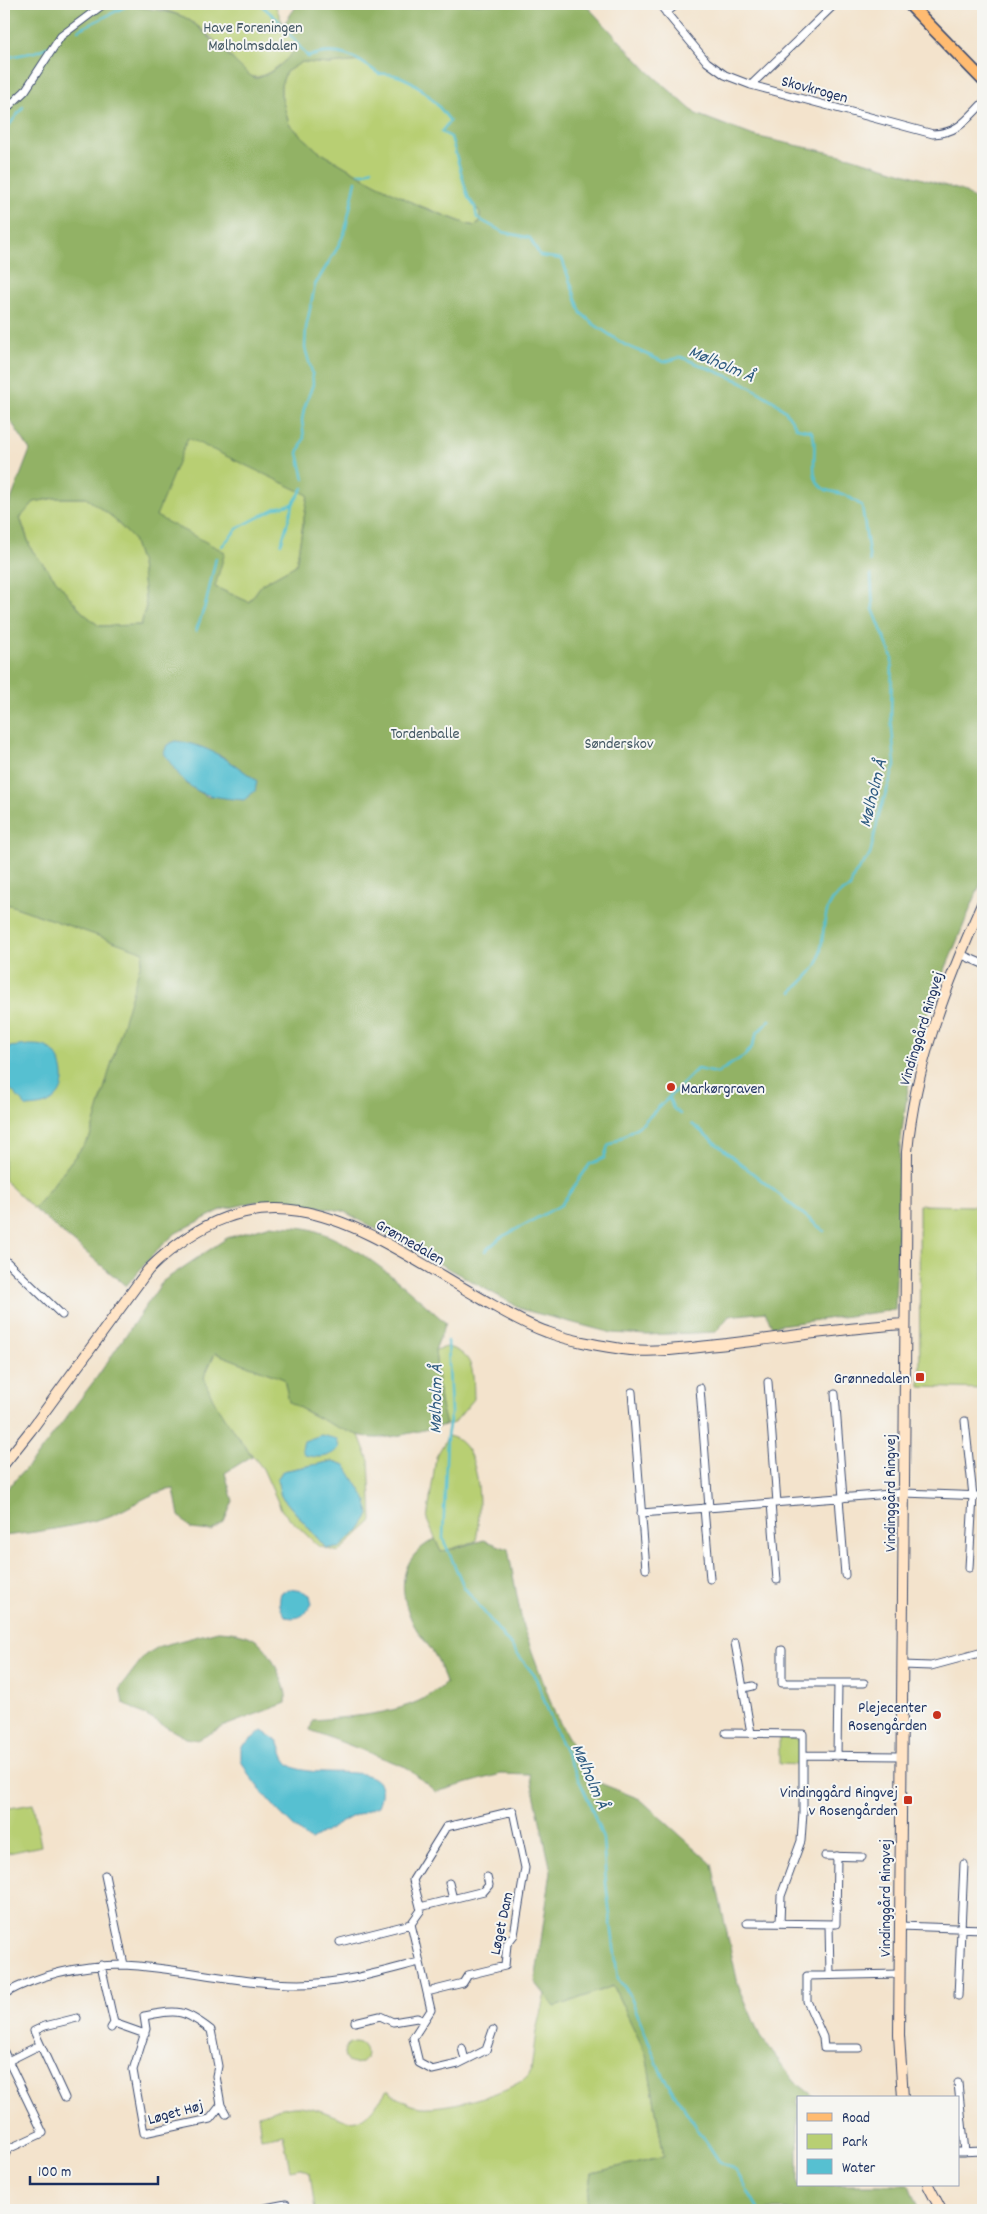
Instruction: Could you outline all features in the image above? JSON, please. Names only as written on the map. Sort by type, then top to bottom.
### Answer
[{"type":"main road","points":[[909,4],[983,80]]},
{"type":"main road","points":[[953,51],[960,64],[983,90]]},
{"type":"street","points":[[4,111],[25,91],[61,36],[104,4]]},
{"type":"street","name":"Skovkrogen","points":[[659,4],[707,62],[725,75],[751,85],[933,134],[948,133],[960,126],[983,103]]},
{"type":"street","points":[[666,13],[677,4]]},
{"type":"street","points":[[751,85],[836,4]]},
{"type":"street","name":"Vindinggård Ringvej","points":[[903,2096],[899,2062],[899,1974],[904,1324],[910,1128],[923,1058],[943,995],[983,902]]},
{"type":"street","points":[[960,954],[983,964]]},
{"type":"street","name":"Grønnedalen","points":[[4,1464],[148,1270],[170,1248],[210,1223],[236,1214],[257,1210],[303,1211],[330,1217],[363,1231],[506,1312],[546,1332],[578,1342],[625,1350],[684,1349],[904,1324]]},
{"type":"street","points":[[4,1259],[62,1315]]},
{"type":"street","points":[[768,1382],[777,1580]]},
{"type":"street","points":[[700,1388],[710,1579]]},
{"type":"street","points":[[632,1392],[646,1569]]},
{"type":"street","points":[[835,1394],[845,1575]]},
{"type":"street","points":[[965,1421],[972,1496],[969,1568]]},
{"type":"street","points":[[641,1513],[904,1493],[983,1496]]},
{"type":"street","points":[[735,1643],[738,1669],[744,1688],[751,1733]]},
{"type":"street","points":[[782,1650],[782,1683],[864,1683]]},
{"type":"street","points":[[902,1665],[931,1666],[983,1652]]},
{"type":"street","points":[[837,1756],[838,1683]]},
{"type":"street","points":[[744,1688],[753,1686]]},
{"type":"street","points":[[726,1733],[803,1734],[801,1841],[781,1896],[780,1924]]},
{"type":"street","points":[[804,1755],[901,1756]]},
{"type":"street","name":"Løget Dam","points":[[427,1992],[463,1983],[468,1975],[505,1966],[507,1944],[514,1935],[525,1868],[513,1811],[446,1827],[413,1880],[420,1907],[484,1891],[489,1885],[487,1877]]},
{"type":"street","points":[[825,1856],[862,1857]]},
{"type":"street","points":[[747,1923],[836,1924],[837,1856]]},
{"type":"street","points":[[958,1996],[964,1864]]},
{"type":"street","points":[[105,1876],[124,1965]]},
{"type":"street","points":[[449,1883],[453,1899]]},
{"type":"street","points":[[340,1942],[411,1924],[421,1910],[420,1907]]},
{"type":"street","points":[[411,1924],[431,2010],[413,2038],[419,2063],[432,2070],[465,2060],[486,2050],[493,2030]]},
{"type":"street","points":[[829,1924],[830,1975]]},
{"type":"street","points":[[900,1926],[983,1929]]},
{"type":"street","points":[[4,1994],[38,1979],[101,1965],[154,1966],[268,1982],[299,1984],[354,1978],[419,1962]]},
{"type":"street","points":[[101,1965],[112,2026],[144,2034]]},
{"type":"street","points":[[859,2048],[824,2048],[823,2037],[807,2001],[808,1976],[899,1974]]},
{"type":"street","name":"Løget Høj","points":[[221,2105],[210,2119],[144,2133],[133,2070],[144,2034],[144,2016],[175,2011],[191,2015],[211,2030],[218,2066],[216,2076],[221,2105],[226,2114]]},
{"type":"street","points":[[355,2022],[380,2016],[393,2022],[417,2018],[424,2021]]},
{"type":"street","points":[[65,2098],[34,2031],[45,2026],[77,2018]]},
{"type":"street","points":[[8,2061],[40,2045]]},
{"type":"street","points":[[462,2048],[465,2060]]},
{"type":"street","points":[[4,2052],[44,2133],[8,2150],[4,2157]]},
{"type":"street","points":[[958,2083],[959,2096]]},
{"type":"street","points":[[960,2118],[962,2152],[983,2151]]},
{"type":"street","points":[[929,2186],[941,2210]]},
{"type":"street","points":[[255,2210],[286,2204],[287,2210]]},
{"type":"green space","name":"Sønderskov","points":[[4,4],[121,5],[184,17],[201,29],[255,78],[266,75],[273,70],[292,54],[296,48],[298,44],[283,25],[298,4],[585,4],[648,71],[696,114],[754,136],[850,157],[963,191],[983,206],[983,878],[933,999],[918,1043],[910,1075],[900,1145],[895,1310],[772,1326],[765,1312],[729,1316],[716,1332],[647,1335],[612,1333],[524,1310],[343,1211],[286,1201],[254,1202],[221,1210],[176,1233],[157,1250],[126,1286],[34,1209],[90,1137],[144,952],[4,903],[4,518],[30,450],[4,411]],"holes":[[[361,61],[379,74],[390,74],[411,81],[428,95],[450,121],[441,132],[451,137],[468,197],[480,213],[480,222],[475,226],[467,224],[419,206],[318,151],[289,124],[281,95],[281,85],[286,72],[302,62],[330,64]],[[188,438],[308,495],[296,565],[262,584],[249,602],[215,587],[225,552],[156,516]],[[55,498],[86,498],[110,515],[133,539],[141,564],[146,606],[141,625],[99,626],[81,611],[31,549],[20,518],[34,502]],[[219,754],[257,781],[208,797],[186,784]]]},
{"type":"green space","name":"Have Foreningen Mølholmsdalen","points":[[143,4],[275,4],[283,25],[298,44],[286,60],[272,70],[259,77],[250,76],[206,32],[189,20],[174,13]]},
{"type":"green space","points":[[361,61],[379,74],[393,73],[414,84],[437,103],[450,121],[451,137],[457,157],[480,213],[480,222],[475,226],[408,201],[361,176],[318,151],[289,124],[281,95],[281,85],[286,72],[302,62],[330,64]]},
{"type":"green space","points":[[188,437],[308,494],[296,565],[262,584],[249,602],[215,587],[155,516]]},
{"type":"green space","points":[[55,498],[86,498],[110,515],[133,539],[141,564],[146,606],[141,625],[99,626],[81,611],[31,549],[20,517],[34,502]]},
{"type":"green space","points":[[4,903],[145,952],[90,1137],[34,1209],[4,1180]]},
{"type":"green space","points":[[919,1205],[978,1206],[983,1211],[983,1389],[920,1387]]},
{"type":"green space","points":[[271,1225],[308,1229],[349,1246],[384,1270],[446,1323],[435,1350],[440,1402],[446,1425],[404,1435],[378,1438],[357,1434],[332,1425],[289,1402],[284,1379],[215,1353],[204,1377],[219,1409],[252,1456],[225,1473],[233,1501],[224,1522],[211,1531],[191,1529],[179,1516],[174,1489],[157,1493],[115,1514],[94,1521],[56,1529],[4,1536],[4,1492],[36,1457],[97,1377],[163,1281],[227,1238]]},
{"type":"green space","points":[[447,1347],[456,1350],[468,1360],[473,1373],[474,1399],[454,1423],[446,1425],[440,1402],[435,1350]]},
{"type":"green space","points":[[215,1353],[284,1379],[290,1402],[310,1414],[359,1435],[369,1461],[372,1521],[338,1552],[318,1546],[282,1511],[263,1469],[221,1415],[210,1396],[204,1377]],"holes":[[[333,1461],[326,1548],[281,1496],[277,1479],[283,1471]]]},
{"type":"green space","points":[[448,1436],[460,1441],[468,1451],[474,1465],[479,1498],[479,1514],[476,1541],[441,1552],[427,1520],[436,1457]]},
{"type":"green space","points":[[435,1539],[441,1552],[484,1540],[508,1549],[523,1627],[555,1714],[592,1780],[640,1799],[712,1864],[738,1984],[760,2036],[794,2081],[813,2096],[797,2096],[797,2186],[909,2186],[919,2210],[586,2210],[592,2173],[664,2156],[646,2054],[613,1986],[555,2007],[535,1982],[551,1871],[530,1775],[501,1774],[436,1792],[406,1767],[310,1730],[313,1720],[365,1715],[401,1708],[432,1694],[446,1683],[438,1660],[414,1625],[405,1600],[404,1576],[414,1556]]},
{"type":"green space","points":[[218,1631],[250,1637],[263,1646],[274,1663],[282,1682],[286,1692],[286,1703],[222,1727],[198,1740],[186,1738],[123,1703],[120,1688],[145,1655],[160,1646]]},
{"type":"green space","points":[[779,1737],[798,1739],[801,1743],[800,1765],[779,1764]]},
{"type":"green space","points":[[33,1804],[41,1846],[4,1854],[4,1809]]},
{"type":"green space","points":[[613,1986],[646,2053],[664,2156],[592,2173],[586,2210],[315,2210],[310,2173],[300,2168],[290,2170],[283,2134],[261,2138],[258,2115],[284,2108],[299,2106],[315,2109],[347,2120],[356,2120],[364,2116],[375,2106],[387,2090],[412,2105],[433,2107],[481,2098],[513,2086],[524,2079],[531,2071],[536,2031],[545,1994],[555,2007]]},
{"type":"green space","points":[[351,2042],[359,2042],[366,2049],[366,2057],[359,2064],[351,2064],[344,2057],[344,2049]]},
{"type":"water","points":[[175,741],[198,746],[229,761],[257,781],[255,791],[244,800],[216,797],[196,790],[181,777],[164,753],[167,745]]},
{"type":"water","points":[[44,1046],[53,1052],[61,1064],[63,1078],[60,1092],[53,1100],[43,1105],[27,1107],[4,1082],[4,1054],[10,1047]]},
{"type":"water","points":[[321,1435],[337,1439],[339,1448],[323,1457],[305,1455],[302,1449],[304,1441]]},
{"type":"water","points":[[333,1461],[345,1465],[367,1501],[369,1515],[359,1530],[339,1548],[326,1548],[281,1496],[277,1479],[283,1471]]},
{"type":"water","points":[[289,1589],[302,1591],[310,1595],[312,1604],[299,1617],[286,1617],[281,1609],[281,1593]]},
{"type":"water","points":[[262,1731],[278,1741],[287,1763],[290,1765],[302,1770],[317,1772],[366,1775],[376,1780],[381,1790],[378,1806],[351,1817],[311,1840],[303,1835],[271,1803],[244,1767],[241,1759],[241,1747]]},
{"type":"waterway","name":"Mølholm Å","points":[[260,4],[277,19],[308,57],[328,53],[346,55],[363,63],[379,74],[390,74],[411,81],[428,95],[450,121],[441,132],[451,137],[468,197],[475,207],[477,218],[503,232],[530,238],[540,256],[562,259],[581,313],[595,325],[625,345],[664,362],[681,357],[742,382],[775,402],[786,412],[797,428],[811,431],[814,438],[814,471],[819,485],[826,490],[847,496],[862,506],[870,561]]},
{"type":"waterway","points":[[78,30],[129,5]]},
{"type":"waterway","points":[[4,58],[35,52],[48,47]]},
{"type":"waterway","points":[[4,132],[23,107]]},
{"type":"waterway","points":[[358,173],[365,173],[372,169]]},
{"type":"waterway","points":[[304,479],[298,453],[304,438],[302,420],[304,409],[313,384],[312,372],[305,348],[306,328],[315,285],[338,247],[345,231],[356,181]]},
{"type":"waterway","points":[[222,546],[238,528],[276,508],[293,504],[303,488]]},
{"type":"waterway","points":[[281,544],[293,505]]},
{"type":"waterway","points":[[196,631],[206,603],[216,558]]},
{"type":"waterway","name":"Mølholm Å","points":[[792,992],[810,974],[818,962],[825,919],[832,900],[850,888],[854,875],[870,855],[879,814],[895,765],[891,716],[892,657],[873,609],[871,575]]},
{"type":"waterway","name":"Mølholm Å","points":[[485,1251],[500,1238],[561,1205],[590,1164],[604,1158],[608,1146],[642,1124],[697,1069],[717,1073],[744,1056],[751,1049],[757,1033],[770,1020]]},
{"type":"waterway","points":[[669,1098],[673,1108],[680,1114]]},
{"type":"waterway","points":[[692,1124],[824,1231]]},
{"type":"waterway","name":"Mølholm Å","points":[[448,1341],[451,1414],[447,1436],[443,1539],[464,1587],[535,1676],[557,1734],[588,1799],[603,1839],[606,1883],[618,1979],[629,1993],[662,2075],[719,2161],[736,2171],[759,2210]]},
{"type":"place","name":"Markørgraven","points":[[671,1087]]},
{"type":"place","name":"Grønnedalen","points":[[920,1377]]},
{"type":"place","name":"Plejecenter Rosengården","points":[[937,1715]]},
{"type":"place","name":"Vindinggård Ringvej v Rosengården","points":[[908,1800]]},
{"type":"park label","name":"Tordenballe","points":[[425,732]]}]
